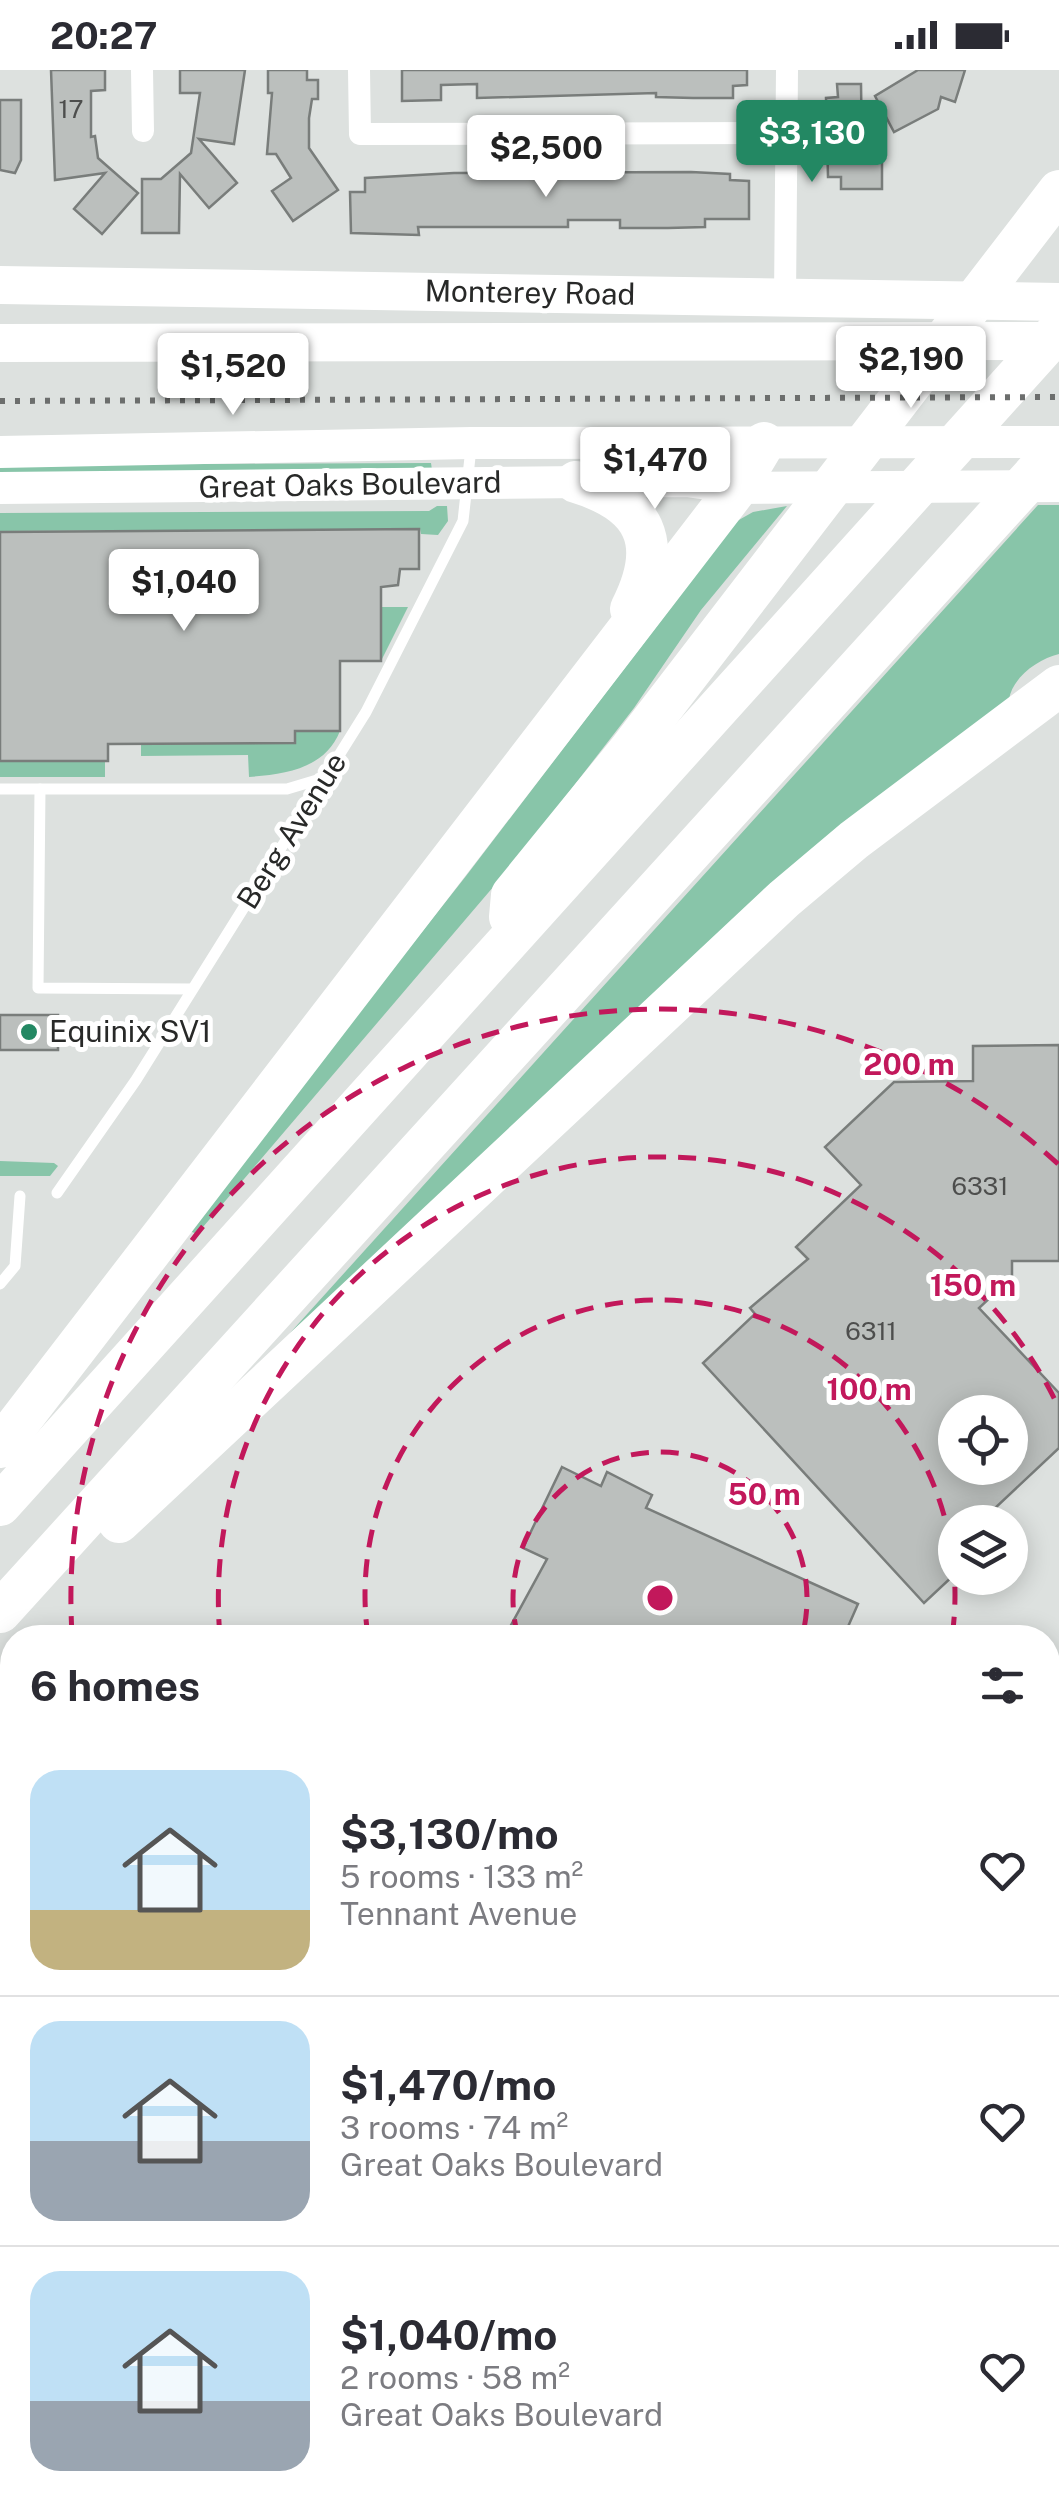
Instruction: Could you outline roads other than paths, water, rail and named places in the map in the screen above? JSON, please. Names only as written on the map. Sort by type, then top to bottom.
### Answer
[{"type":"highway","points":[[508,941],[512,895],[629,751],[1059,190]]},
{"type":"highway","points":[[0,1504],[1059,330]]},
{"type":"highway","points":[[0,1447],[737,488],[764,443]]},
{"type":"highway","points":[[8,1603],[1059,444]]},
{"type":"highway","points":[[576,482],[622,500],[636,512],[647,542],[639,592],[605,658]]},
{"type":"highway","points":[[8,1603],[79,1560],[784,898],[854,840],[1059,686]]},
{"type":"main road","name":"Monterey Road","points":[[0,285],[270,286],[1059,302]]},
{"type":"main road","name":"Monterey Road","points":[[0,344],[1059,341]]},
{"type":"main road","name":"Great Oaks Boulevard","points":[[0,452],[471,444],[1059,444]]},
{"type":"main road","name":"Great Oaks Boulevard","points":[[0,488],[686,481],[737,488],[1059,486]]},
{"type":"street","points":[[142,70],[143,131]]},
{"type":"street","points":[[360,70],[360,134],[786,133]]},
{"type":"street","points":[[785,299],[787,70]]},
{"type":"lane","name":"Berg Avenue","points":[[57,1193],[327,778],[463,521],[470,484],[471,444]]},
{"type":"lane","points":[[0,789],[287,789],[327,778]]},
{"type":"lane","points":[[40,789],[38,988],[192,989]]},
{"type":"lane","points":[[0,1284],[15,1266],[20,1196]]},
{"type":"railway","points":[[0,401],[1059,397]]},
{"type":"place","name":"Equinix SV1","points":[[29,1032]]}]
